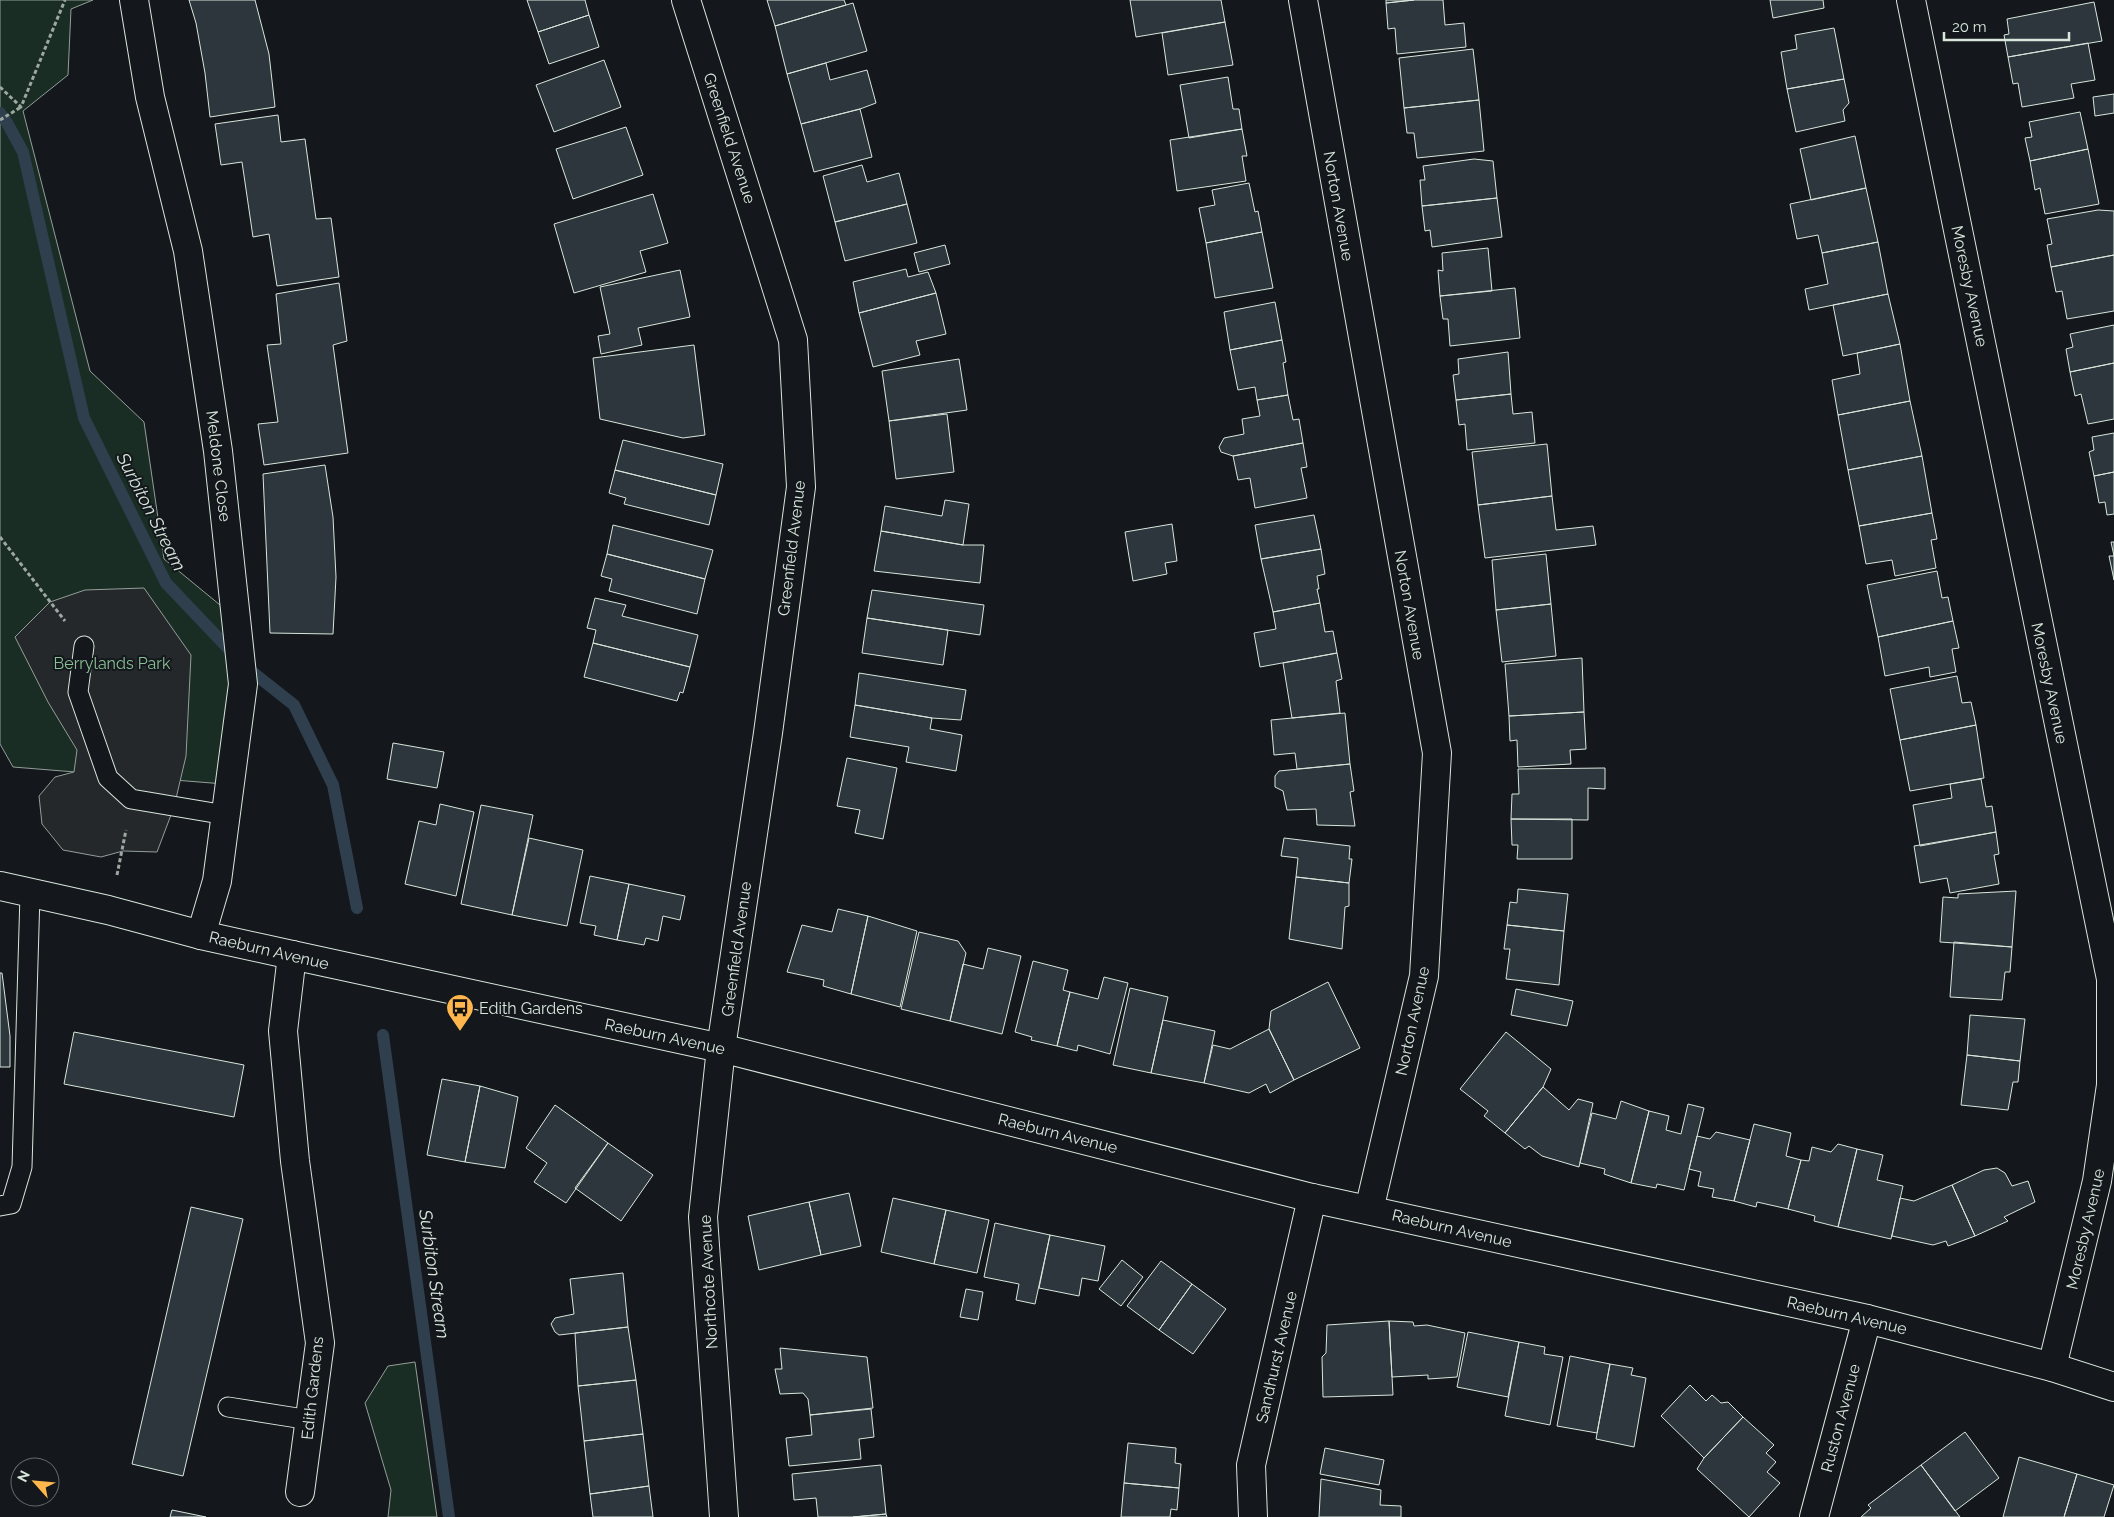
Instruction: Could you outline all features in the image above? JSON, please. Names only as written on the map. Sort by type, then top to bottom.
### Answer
[{"type":"street","name":"Meldone Close","points":[[134,0],[150,96],[188,251],[218,450],[243,684],[217,881],[201,935]]},
{"type":"street","name":"Greenfield Avenue","points":[[686,0],[793,340],[800,487],[768,733],[721,1048]]},
{"type":"street","name":"Norton Avenue","points":[[1303,0],[1437,753],[1424,976],[1369,1210]]},
{"type":"street","name":"Moresby Avenue","points":[[1911,0],[2111,978],[2111,1085],[2097,1181],[2052,1367]]},
{"type":"street","name":"Raeburn Avenue","points":[[0,886],[108,910],[201,935],[721,1048],[1312,1198],[1867,1318],[2052,1367],[2114,1388]]},
{"type":"street","name":"Edith Gardens","points":[[292,955],[283,1031],[295,1161],[320,1343],[300,1492]]},
{"type":"street","name":"Northcote Avenue","points":[[721,1048],[703,1217],[724,1517]]},
{"type":"street","name":"Sandhurst Avenue","points":[[1253,1517],[1251,1466],[1312,1198]]},
{"type":"street","name":"Ruston Avenue","points":[[1814,1517],[1867,1318]]},
{"type":"lane","points":[[84,646],[78,692],[108,778],[130,799],[226,815]]},
{"type":"lane","points":[[0,1206],[10,1204],[22,1167],[30,894]]},
{"type":"lane","points":[[228,1407],[310,1420]]},
{"type":"path","points":[[0,120],[21,107],[65,0]]},
{"type":"path","points":[[0,87],[21,107]]},
{"type":"green space","name":"Berrylands Park","points":[[0,0],[93,0],[71,9],[68,75],[23,111],[90,371],[144,422],[164,559],[231,614],[236,686],[224,784],[13,767],[0,744]]},
{"type":"green space","points":[[415,1362],[437,1517],[388,1517],[391,1490],[365,1403],[388,1366]]},
{"type":"shaded area","points":[[144,588],[191,655],[186,756],[174,807],[157,852],[123,851],[101,857],[63,850],[42,824],[39,796],[55,777],[74,772],[77,750],[48,702],[15,637],[50,602],[85,590]]},
{"type":"building","points":[[189,0],[255,0],[269,54],[275,107],[210,117],[205,73],[196,23]]},
{"type":"building","points":[[527,0],[585,0],[589,15],[538,32]]},
{"type":"building","points":[[767,0],[844,0],[846,5],[775,26]]},
{"type":"building","points":[[1130,0],[1221,0],[1225,22],[1136,37]]},
{"type":"building","points":[[1386,0],[1414,0],[1386,3]]},
{"type":"building","points":[[1414,0],[1443,0],[1445,25],[1464,23],[1466,47],[1397,54],[1395,28],[1388,29],[1386,3]]},
{"type":"building","points":[[1770,0],[1823,0],[1824,8],[1773,18]]},
{"type":"building","points":[[2094,2],[2102,41],[2008,57],[2004,35],[2009,34],[2007,19]]},
{"type":"building","points":[[853,3],[867,51],[787,74],[775,26]]},
{"type":"building","points":[[589,15],[599,47],[549,64],[538,32]]},
{"type":"building","points":[[1225,22],[1233,65],[1168,75],[1162,33]]},
{"type":"building","points":[[1834,28],[1844,79],[1787,89],[1781,52],[1797,49],[1795,35]]},
{"type":"building","points":[[2088,43],[2095,80],[2071,84],[2074,98],[2022,107],[2018,83],[2013,84],[2008,57]]},
{"type":"building","points":[[1473,49],[1479,100],[1404,108],[1399,58]]},
{"type":"building","points":[[604,60],[621,107],[554,132],[536,85]]},
{"type":"building","points":[[826,63],[830,80],[867,70],[876,103],[801,124],[787,74]]},
{"type":"building","points":[[1228,77],[1233,109],[1239,109],[1242,129],[1189,138],[1180,85]]},
{"type":"building","points":[[1844,79],[1849,103],[1843,110],[1845,121],[1796,132],[1787,89]]},
{"type":"building","points":[[2114,94],[2114,113],[2095,116],[2093,97]]},
{"type":"building","points":[[1479,100],[1484,151],[1417,158],[1414,133],[1407,133],[1404,108]]},
{"type":"building","points":[[860,109],[872,157],[814,172],[801,124]]},
{"type":"building","points":[[2080,112],[2088,149],[2030,161],[2025,138],[2032,137],[2029,122]]},
{"type":"building","points":[[278,115],[281,142],[305,139],[316,219],[331,218],[339,277],[277,286],[269,234],[253,237],[242,162],[221,165],[215,124]]},
{"type":"building","points":[[626,127],[643,175],[573,199],[556,149]]},
{"type":"building","points":[[1242,129],[1247,156],[1242,156],[1246,181],[1177,191],[1170,140]]},
{"type":"building","points":[[1855,136],[1866,188],[1811,200],[1800,149]]},
{"type":"building","points":[[2088,149],[2099,204],[2045,214],[2040,188],[2035,190],[2030,161]]},
{"type":"building","points":[[1474,159],[1493,161],[1497,198],[1422,206],[1420,180],[1425,180],[1423,166]]},
{"type":"building","points":[[862,165],[867,182],[899,173],[907,204],[835,222],[823,176]]},
{"type":"building","points":[[1249,183],[1255,212],[1258,211],[1262,232],[1206,243],[1199,208],[1215,205],[1212,190]]},
{"type":"building","points":[[1866,188],[1878,242],[1822,253],[1818,235],[1797,239],[1790,204]]},
{"type":"building","points":[[653,194],[668,243],[640,251],[646,272],[574,293],[554,224]]},
{"type":"building","points":[[1497,198],[1502,237],[1432,247],[1430,230],[1425,231],[1422,206]]},
{"type":"building","points":[[907,204],[917,243],[845,261],[835,222]]},
{"type":"building","points":[[2098,210],[2114,211],[2114,255],[2051,267],[2047,245],[2052,244],[2047,219]]},
{"type":"building","points":[[1262,232],[1273,288],[1215,298],[1206,243]]},
{"type":"building","points":[[1878,242],[1888,294],[1809,310],[1805,289],[1828,284],[1822,253]]},
{"type":"building","points":[[945,245],[950,264],[919,272],[914,253]]},
{"type":"building","points":[[1488,248],[1492,291],[1440,296],[1438,270],[1443,271],[1442,253]]},
{"type":"building","points":[[2114,255],[2114,311],[2067,319],[2062,291],[2056,292],[2051,267]]},
{"type":"building","points":[[906,269],[908,277],[928,272],[936,293],[859,313],[853,282]]},
{"type":"building","points":[[680,270],[690,317],[638,328],[642,345],[601,354],[598,336],[610,334],[600,287]]},
{"type":"building","points":[[339,283],[347,341],[333,345],[348,453],[264,465],[258,424],[278,422],[267,345],[281,344],[276,294]]},
{"type":"building","points":[[1515,288],[1520,338],[1450,346],[1448,319],[1443,319],[1440,296]]},
{"type":"building","points":[[936,293],[946,334],[916,341],[920,355],[873,367],[859,313]]},
{"type":"building","points":[[1888,294],[1900,344],[1843,356],[1833,305]]},
{"type":"building","points":[[1275,302],[1282,340],[1230,350],[1224,312]]},
{"type":"building","points":[[2114,325],[2114,363],[2070,372],[2066,349],[2073,347],[2070,334]]},
{"type":"building","points":[[1282,340],[1286,362],[1283,363],[1288,395],[1257,400],[1255,387],[1238,390],[1230,350]]},
{"type":"building","points":[[1900,344],[1910,401],[1838,415],[1832,380],[1860,374],[1857,353]]},
{"type":"building","points":[[694,345],[705,435],[683,438],[600,419],[593,358]]},
{"type":"building","points":[[1508,352],[1511,394],[1456,400],[1453,375],[1459,374],[1458,359]]},
{"type":"building","points":[[959,359],[967,410],[889,421],[882,371]]},
{"type":"building","points":[[2114,363],[2114,419],[2088,424],[2081,394],[2075,396],[2070,372]]},
{"type":"building","points":[[1511,394],[1513,414],[1532,412],[1535,443],[1467,450],[1465,424],[1459,425],[1456,400]]},
{"type":"building","points":[[1288,395],[1293,420],[1299,419],[1303,443],[1233,456],[1221,452],[1219,447],[1224,438],[1244,434],[1242,419],[1260,416],[1257,400]]},
{"type":"building","points":[[1910,401],[1922,456],[1848,470],[1838,415]]},
{"type":"building","points":[[947,414],[954,472],[896,479],[889,421]]},
{"type":"building","points":[[2114,433],[2114,472],[2094,476],[2089,452],[2094,450],[2092,437]]},
{"type":"building","points":[[623,440],[723,464],[716,495],[615,470]]},
{"type":"building","points":[[1303,443],[1307,467],[1301,468],[1307,498],[1255,508],[1250,478],[1238,480],[1233,456]]},
{"type":"building","points":[[1547,444],[1552,496],[1478,505],[1472,452]]},
{"type":"building","points":[[1922,456],[1932,513],[1859,526],[1848,470]]},
{"type":"building","points":[[325,465],[333,517],[336,577],[333,634],[270,633],[263,474]]},
{"type":"building","points":[[615,470],[716,495],[709,525],[624,504],[626,498],[609,493]]},
{"type":"building","points":[[2114,472],[2114,514],[2107,515],[2105,502],[2099,503],[2094,476]]},
{"type":"building","points":[[1552,496],[1556,530],[1593,526],[1596,545],[1485,558],[1478,505]]},
{"type":"building","points":[[945,500],[969,504],[963,545],[881,531],[885,506],[942,516]]},
{"type":"building","points":[[1932,513],[1937,539],[1931,540],[1936,568],[1895,576],[1892,560],[1866,564],[1859,526]]},
{"type":"building","points":[[1314,515],[1321,549],[1261,559],[1255,525]]},
{"type":"building","points":[[1172,524],[1177,561],[1165,563],[1167,574],[1133,581],[1125,532]]},
{"type":"building","points":[[613,525],[713,550],[705,579],[607,554]]},
{"type":"building","points":[[881,531],[963,545],[984,545],[980,583],[874,571]]},
{"type":"building","points":[[2111,542],[2114,542],[2114,556]]},
{"type":"building","points":[[1321,549],[1325,574],[1317,576],[1320,603],[1273,612],[1261,559]]},
{"type":"building","points":[[607,554],[705,579],[697,614],[609,591],[612,579],[601,576]]},
{"type":"building","points":[[1546,554],[1551,604],[1496,610],[1492,560]]},
{"type":"building","points":[[2109,556],[2114,556],[2114,580]]},
{"type":"building","points":[[1937,571],[1942,598],[1948,597],[1953,621],[1878,637],[1867,585]]},
{"type":"building","points":[[872,590],[984,605],[980,635],[867,618]]},
{"type":"building","points":[[595,598],[626,605],[622,616],[698,635],[690,667],[593,643],[596,630],[587,628]]},
{"type":"building","points":[[1320,603],[1325,632],[1333,631],[1337,653],[1260,667],[1254,633],[1276,629],[1273,612]]},
{"type":"building","points":[[1551,604],[1556,656],[1502,662],[1496,610]]},
{"type":"building","points":[[867,618],[948,630],[943,665],[862,653]]},
{"type":"building","points":[[1953,621],[1959,648],[1952,649],[1956,672],[1930,677],[1929,667],[1885,676],[1878,637]]},
{"type":"building","points":[[593,643],[690,667],[683,693],[680,692],[677,701],[584,677]]},
{"type":"building","points":[[1337,653],[1342,679],[1336,681],[1340,713],[1292,718],[1283,663]]},
{"type":"building","points":[[1582,658],[1584,712],[1509,716],[1505,664]]},
{"type":"building","points":[[859,673],[966,690],[961,720],[932,718],[855,705]]},
{"type":"building","points":[[1957,676],[1962,703],[1971,702],[1976,725],[1900,740],[1890,689]]},
{"type":"building","points":[[855,705],[932,718],[930,729],[962,735],[956,771],[906,762],[909,747],[850,737]]},
{"type":"building","points":[[1584,712],[1586,749],[1570,750],[1571,764],[1518,767],[1517,740],[1510,741],[1509,716]]},
{"type":"building","points":[[1345,713],[1350,764],[1297,769],[1295,753],[1274,755],[1271,720]]},
{"type":"building","points":[[1976,725],[1984,778],[1910,791],[1900,740]]},
{"type":"building","points":[[393,743],[444,752],[437,788],[387,779]]},
{"type":"building","points":[[847,758],[897,768],[883,839],[855,833],[860,810],[837,806]]},
{"type":"building","points":[[1350,764],[1354,791],[1350,792],[1355,826],[1317,825],[1316,809],[1287,810],[1283,791],[1275,787],[1275,776],[1279,771]]},
{"type":"building","points":[[1605,768],[1605,789],[1588,788],[1588,820],[1511,819],[1512,794],[1519,794],[1518,769]]},
{"type":"building","points":[[1981,779],[1986,807],[1992,806],[1996,832],[1920,846],[1913,805],[1952,798],[1950,784]]},
{"type":"building","points":[[440,804],[474,812],[456,896],[405,884],[419,821],[436,825]]},
{"type":"building","points":[[481,805],[533,815],[512,915],[461,904]]},
{"type":"building","points":[[1511,819],[1572,819],[1572,859],[1517,859],[1518,845],[1512,845]]},
{"type":"building","points":[[1996,832],[1999,854],[1994,855],[1999,884],[1950,893],[1947,878],[1920,883],[1914,846]]},
{"type":"building","points":[[529,838],[583,850],[567,926],[512,915]]},
{"type":"building","points":[[1284,838],[1350,846],[1349,859],[1352,859],[1349,883],[1296,877],[1298,858],[1281,856]]},
{"type":"building","points":[[590,876],[629,884],[617,940],[594,935],[596,926],[580,923]]},
{"type":"building","points":[[1296,877],[1349,883],[1349,906],[1345,907],[1342,949],[1289,939]]},
{"type":"building","points":[[629,884],[685,896],[680,920],[663,916],[658,941],[646,938],[644,945],[617,940]]},
{"type":"building","points":[[1518,889],[1568,894],[1564,931],[1507,925],[1510,902],[1517,903]]},
{"type":"building","points":[[2016,891],[2012,947],[1940,942],[1943,897],[1958,898],[1958,894]]},
{"type":"building","points":[[838,909],[868,916],[851,994],[823,986],[824,980],[787,972],[802,925],[832,932]]},
{"type":"building","points":[[868,916],[917,931],[900,1007],[851,994]]},
{"type":"building","points":[[1507,925],[1564,931],[1559,985],[1506,979],[1510,949],[1504,949]]},
{"type":"building","points":[[919,932],[958,941],[966,953],[950,1021],[901,1009]]},
{"type":"building","points":[[1954,942],[2012,947],[2010,972],[2005,972],[2002,1000],[1950,997]]},
{"type":"building","points":[[988,948],[1021,956],[1002,1034],[950,1021],[963,964],[983,969]]},
{"type":"building","points":[[1033,961],[1068,970],[1063,990],[1070,992],[1057,1046],[1031,1040],[1032,1037],[1015,1032]]},
{"type":"building","points":[[0,973],[2,973],[10,1036],[10,1067],[0,1067]]},
{"type":"building","points":[[1104,977],[1128,983],[1110,1054],[1078,1045],[1077,1051],[1057,1046],[1070,992],[1098,999]]},
{"type":"building","points":[[1328,982],[1360,1048],[1294,1080],[1269,1029],[1271,1011]]},
{"type":"building","points":[[1130,988],[1168,997],[1151,1073],[1113,1065]]},
{"type":"building","points":[[1516,989],[1573,1001],[1567,1026],[1511,1015]]},
{"type":"building","points":[[1970,1015],[2025,1019],[2020,1061],[1967,1055]]},
{"type":"building","points":[[1163,1020],[1215,1031],[1204,1083],[1151,1073]]},
{"type":"building","points":[[1269,1029],[1294,1080],[1270,1093],[1266,1084],[1249,1093],[1204,1083],[1213,1045],[1230,1049]]},
{"type":"building","points":[[74,1032],[244,1065],[234,1117],[64,1084]]},
{"type":"building","points":[[1506,1032],[1551,1069],[1543,1087],[1505,1133],[1484,1116],[1488,1111],[1460,1089]]},
{"type":"building","points":[[1967,1055],[2020,1061],[2018,1082],[2013,1082],[2008,1110],[1961,1105]]},
{"type":"building","points":[[442,1079],[480,1086],[465,1162],[427,1155]]},
{"type":"building","points":[[480,1086],[518,1097],[505,1168],[465,1162]]},
{"type":"building","points":[[1543,1087],[1569,1110],[1578,1099],[1593,1103],[1579,1167],[1542,1156],[1529,1146],[1525,1149],[1505,1133]]},
{"type":"building","points":[[1621,1101],[1649,1111],[1631,1183],[1604,1174],[1605,1169],[1580,1163],[1592,1113],[1616,1119]]},
{"type":"building","points":[[1688,1104],[1704,1108],[1684,1190],[1657,1184],[1656,1188],[1631,1183],[1649,1111],[1669,1116],[1666,1130],[1681,1134]]},
{"type":"building","points":[[555,1105],[608,1143],[566,1203],[534,1182],[547,1163],[526,1148]]},
{"type":"building","points":[[1754,1124],[1791,1133],[1786,1156],[1801,1160],[1788,1209],[1757,1202],[1756,1207],[1734,1201]]},
{"type":"building","points":[[1716,1132],[1750,1140],[1734,1201],[1712,1197],[1714,1189],[1698,1186],[1701,1172],[1689,1169],[1697,1136],[1710,1139]]},
{"type":"building","points":[[608,1143],[653,1175],[621,1221],[575,1188]]},
{"type":"building","points":[[1838,1144],[1857,1149],[1838,1227],[1814,1221],[1815,1216],[1788,1209],[1801,1160],[1809,1161],[1812,1147],[1831,1152]]},
{"type":"building","points":[[1857,1149],[1883,1155],[1877,1180],[1903,1186],[1891,1239],[1838,1227]]},
{"type":"building","points":[[1997,1168],[2005,1173],[2012,1186],[2028,1181],[2035,1202],[2004,1217],[2008,1221],[1975,1236],[1952,1185],[1984,1170]]},
{"type":"building","points":[[1952,1185],[1975,1236],[1948,1246],[1946,1241],[1933,1245],[1892,1236],[1900,1198],[1914,1201]]},
{"type":"building","points":[[849,1193],[861,1246],[821,1255],[809,1202]]},
{"type":"building","points":[[893,1198],[946,1210],[934,1264],[881,1252]]},
{"type":"building","points":[[809,1202],[821,1255],[759,1270],[748,1216]]},
{"type":"building","points":[[191,1207],[243,1219],[183,1476],[132,1464]]},
{"type":"building","points":[[946,1210],[989,1220],[977,1273],[934,1264]]},
{"type":"building","points":[[995,1223],[1050,1235],[1035,1304],[1016,1300],[1019,1284],[984,1277]]},
{"type":"building","points":[[1050,1235],[1105,1246],[1098,1281],[1082,1278],[1079,1296],[1039,1288]]},
{"type":"building","points":[[1122,1260],[1143,1277],[1121,1306],[1099,1289]]},
{"type":"building","points":[[1161,1261],[1192,1284],[1159,1330],[1127,1306]]},
{"type":"building","points":[[623,1273],[628,1327],[559,1335],[555,1332],[551,1324],[555,1318],[574,1314],[570,1279]]},
{"type":"building","points":[[1192,1284],[1226,1309],[1193,1354],[1159,1330]]},
{"type":"building","points":[[966,1289],[983,1292],[978,1320],[960,1317]]},
{"type":"building","points":[[1389,1321],[1413,1322],[1414,1326],[1427,1325],[1465,1333],[1457,1377],[1428,1379],[1428,1375],[1392,1377]]},
{"type":"building","points":[[1389,1321],[1393,1395],[1323,1397],[1322,1357],[1326,1353],[1327,1325]]},
{"type":"building","points":[[628,1327],[636,1380],[578,1386],[575,1333]]},
{"type":"building","points":[[1468,1332],[1519,1342],[1508,1397],[1457,1387]]},
{"type":"building","points":[[1519,1342],[1545,1347],[1544,1354],[1563,1357],[1550,1425],[1505,1416]]},
{"type":"building","points":[[780,1348],[867,1357],[873,1408],[810,1415],[808,1399],[803,1393],[780,1394],[775,1369],[782,1369]]},
{"type":"building","points":[[1570,1356],[1610,1364],[1597,1433],[1557,1426]]},
{"type":"building","points":[[1610,1364],[1633,1368],[1631,1375],[1646,1378],[1634,1447],[1596,1439]]},
{"type":"building","points":[[636,1380],[643,1434],[584,1441],[578,1386]]},
{"type":"building","points":[[1690,1385],[1706,1401],[1712,1395],[1721,1403],[1728,1402],[1743,1417],[1704,1458],[1661,1416]]},
{"type":"building","points":[[871,1409],[874,1437],[859,1439],[861,1459],[789,1466],[786,1438],[812,1435],[810,1415]]},
{"type":"building","points":[[1743,1417],[1774,1445],[1766,1453],[1776,1462],[1767,1472],[1780,1483],[1749,1517],[1697,1469],[1704,1458]]},
{"type":"building","points":[[1965,1432],[1999,1478],[1955,1511],[1921,1465]]},
{"type":"building","points":[[643,1434],[649,1486],[590,1494],[584,1441]]},
{"type":"building","points":[[1128,1443],[1176,1448],[1175,1463],[1181,1464],[1179,1488],[1124,1483]]},
{"type":"building","points":[[1325,1448],[1384,1460],[1379,1485],[1320,1474]]},
{"type":"building","points":[[2019,1457],[2077,1474],[2064,1517],[2003,1517]]},
{"type":"building","points":[[881,1465],[886,1514],[853,1517],[818,1517],[816,1498],[794,1500],[792,1474]]},
{"type":"building","points":[[1921,1465],[1960,1517],[1861,1517],[1871,1508],[1868,1505]]},
{"type":"building","points":[[2077,1474],[2114,1485],[2104,1517],[2064,1517]]},
{"type":"building","points":[[1321,1479],[1381,1490],[1380,1505],[1401,1506],[1401,1517],[1319,1517]]},
{"type":"building","points":[[1124,1483],[1179,1488],[1177,1510],[1171,1509],[1170,1517],[1121,1517]]},
{"type":"building","points":[[649,1486],[653,1517],[593,1517],[590,1494]]},
{"type":"building","points":[[172,1510],[206,1517],[170,1517]]},
{"type":"building","points":[[886,1514],[887,1517],[853,1517]]},
{"type":"waterway","name":"Surbiton Stream","points":[[0,113],[23,152],[84,418],[166,583],[246,667],[294,705],[333,785],[357,908]]},
{"type":"waterway","name":"Surbiton Stream","points":[[383,1035],[449,1517]]},
{"type":"place","name":"Edith Gardens","points":[[460,1032]]}]
